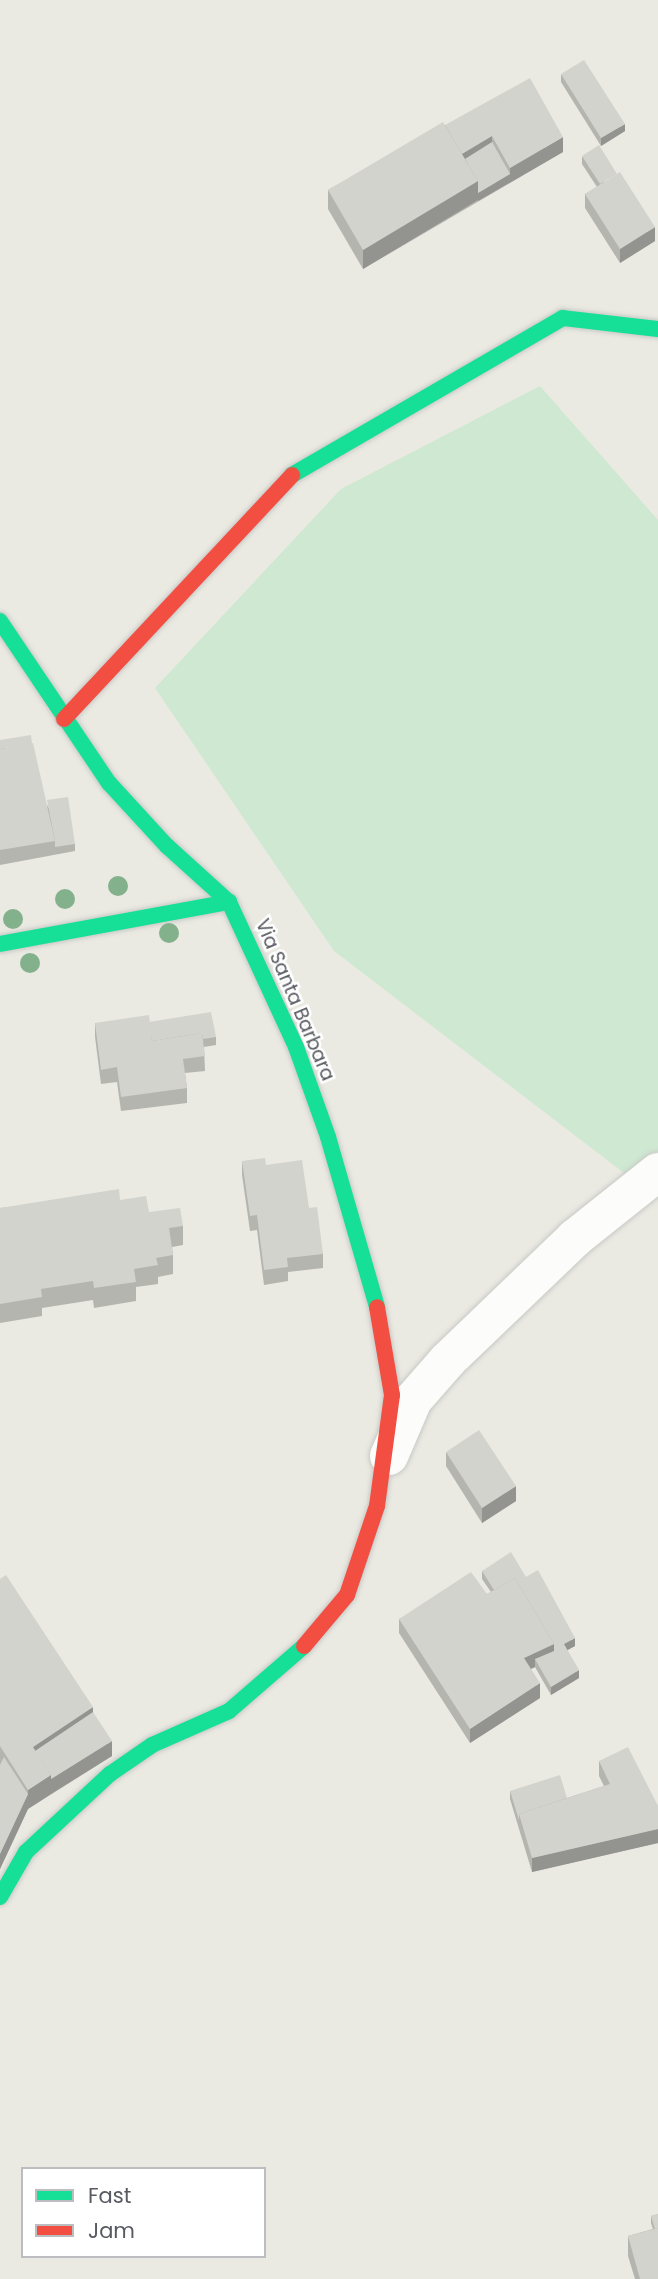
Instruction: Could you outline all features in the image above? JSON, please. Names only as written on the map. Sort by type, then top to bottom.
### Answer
[{"type":"street","points":[[64,719],[294,473],[563,318],[658,329]]},
{"type":"street","name":"Via Santa Barbara","points":[[0,621],[109,783],[167,846],[229,902],[301,1060],[328,1137],[379,1314],[392,1395],[377,1506],[346,1595],[319,1633],[229,1711],[152,1745],[110,1774],[26,1852],[0,1897]]},
{"type":"street","points":[[0,944],[229,902]]},
{"type":"street","points":[[383,1471],[413,1400],[448,1360],[575,1238],[658,1172]]},
{"type":"green space","points":[[540,386],[658,520],[658,1199],[334,951],[155,688],[341,489]]},
{"type":"building","points":[[584,60],[625,124],[601,138],[561,74]]},
{"type":"building","points":[[530,78],[563,137],[510,168],[492,136],[462,154],[445,125]]},
{"type":"building","points":[[443,122],[478,181],[363,250],[328,190]]},
{"type":"building","points":[[492,142],[510,174],[478,193],[478,181],[465,159]]},
{"type":"building","points":[[599,145],[617,174],[600,184],[582,156]]},
{"type":"building","points":[[620,172],[655,227],[620,249],[585,194]]},
{"type":"building","points":[[31,735],[32,744],[0,749],[0,740]]},
{"type":"building","points":[[33,743],[55,841],[0,850],[0,749]]},
{"type":"building","points":[[68,797],[75,844],[55,847],[47,800]]},
{"type":"building","points":[[211,1012],[216,1037],[203,1039],[202,1033],[152,1041],[149,1022]]},
{"type":"building","points":[[149,1015],[152,1041],[202,1033],[205,1056],[183,1059],[187,1088],[121,1097],[117,1067],[101,1070],[95,1023]]},
{"type":"building","points":[[265,1158],[266,1165],[302,1160],[309,1208],[317,1207],[323,1254],[287,1258],[288,1267],[264,1270],[257,1215],[250,1216],[242,1161]]},
{"type":"building","points":[[119,1189],[120,1200],[146,1196],[149,1212],[180,1208],[183,1226],[169,1228],[173,1255],[156,1258],[158,1265],[134,1269],[136,1282],[94,1288],[93,1281],[41,1289],[42,1297],[0,1304],[0,1208]]},
{"type":"building","points":[[479,1430],[516,1486],[482,1508],[446,1452]]},
{"type":"building","points":[[511,1552],[526,1577],[538,1570],[575,1638],[564,1644],[579,1670],[551,1687],[535,1659],[554,1651],[554,1644],[515,1578],[494,1590],[482,1571]]},
{"type":"building","points":[[471,1572],[487,1594],[515,1578],[554,1644],[524,1658],[540,1683],[470,1729],[399,1619]]},
{"type":"building","points":[[6,1575],[93,1707],[33,1747],[51,1775],[28,1790],[0,1746],[0,1579]]},
{"type":"building","points":[[93,1712],[112,1741],[51,1779],[35,1751]]},
{"type":"building","points":[[628,1747],[658,1806],[658,1829],[532,1858],[519,1814],[610,1784],[599,1761]]},
{"type":"building","points":[[4,1757],[28,1794],[0,1854],[0,1765]]},
{"type":"building","points":[[560,1775],[567,1798],[519,1814],[519,1820],[510,1791]]},
{"type":"building","points":[[658,2214],[658,2228],[655,2229],[651,2216]]},
{"type":"building","points":[[658,2228],[658,2279],[640,2279],[628,2236]]},
{"type":"traffic: fast","points":[[292,475],[563,318],[658,329]]},
{"type":"traffic: fast","points":[[0,621],[109,783],[167,846],[229,902],[296,1047],[328,1137],[377,1307]]},
{"type":"traffic: fast","points":[[0,944],[229,902]]},
{"type":"traffic: fast","points":[[0,1897],[26,1852],[110,1774],[152,1745],[229,1711],[304,1646]]},
{"type":"traffic: jam","points":[[64,719],[292,475]]},
{"type":"traffic: jam","points":[[304,1646],[347,1595],[377,1506],[392,1395],[377,1307]]}]
